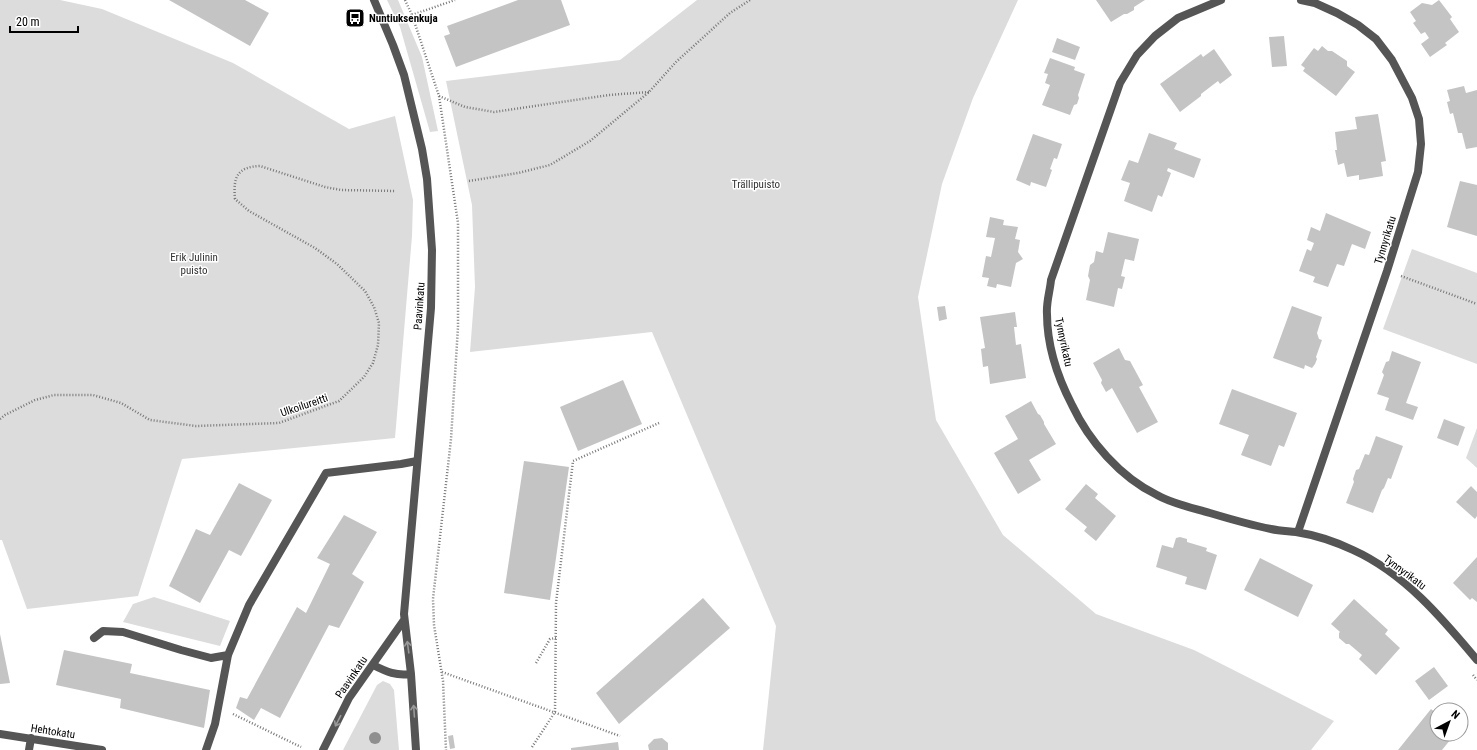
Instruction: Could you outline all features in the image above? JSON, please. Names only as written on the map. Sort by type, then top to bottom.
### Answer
[{"type":"street","name":"Paavinkatu","points":[[374,0],[394,45],[404,75],[422,149],[427,179],[432,250],[431,308],[404,620],[411,674],[416,750]]},
{"type":"street","name":"Tynnyrikatu","points":[[1221,0],[1172,22],[1155,36],[1137,56],[1120,83],[1051,280],[1047,314],[1050,342],[1065,392],[1077,415],[1094,441],[1123,473],[1157,496],[1265,528],[1298,532],[1354,550],[1412,589],[1430,606],[1477,660]]},
{"type":"street","name":"Tynnyrikatu","points":[[1298,532],[1387,271],[1418,172],[1421,144],[1419,120],[1412,98],[1392,60],[1376,39],[1358,24],[1337,12],[1315,3],[1302,0]]},
{"type":"street","points":[[206,750],[215,724],[228,656],[249,605],[326,473],[417,461]]},
{"type":"street","name":"Paavinkatu","points":[[323,750],[349,698],[404,620]]},
{"type":"street","points":[[94,638],[103,631],[123,632],[211,658],[228,656]]},
{"type":"street","points":[[373,664],[385,671],[400,676],[411,674]]},
{"type":"street","name":"Hehtokatu","points":[[0,734],[102,750]]},
{"type":"street","points":[[29,750],[31,738]]},
{"type":"path","points":[[405,0],[412,15],[439,96],[458,223],[458,327],[451,439],[434,599],[434,625],[442,672],[446,750]]},
{"type":"path","points":[[412,15],[455,0]]},
{"type":"path","points":[[469,181],[518,173],[550,164],[590,141],[649,92],[676,62],[730,14],[750,0]]},
{"type":"path","points":[[439,96],[465,107],[494,112],[610,95],[649,92]]},
{"type":"path","name":"Ulkoilureitti","points":[[0,419],[4,415],[34,400],[54,395],[93,395],[121,402],[150,420],[196,426],[280,422],[340,401],[364,377],[373,363],[378,345],[379,323],[374,307],[365,291],[337,264],[316,248],[249,211],[235,199],[234,181],[243,169],[249,166],[260,166],[325,187],[341,190],[396,191]]},
{"type":"path","points":[[1387,271],[1477,304]]},
{"type":"path","points":[[532,747],[555,712],[556,603],[572,461],[660,423]]},
{"type":"path","points":[[536,663],[550,639],[556,638]]},
{"type":"path","points":[[442,672],[620,736]]},
{"type":"path","points":[[1471,673],[1477,680]]},
{"type":"path","points":[[218,706],[301,747]]},
{"type":"green space","name":"Erik Julinin puisto","points":[[0,0],[60,0],[102,9],[233,63],[349,129],[395,116],[413,200],[412,236],[395,438],[182,459],[138,596],[27,609],[2,540],[0,540]]},
{"type":"green space","points":[[387,0],[398,0],[422,57],[438,131],[430,132],[400,27]]},
{"type":"green space","name":"Trällipuisto","points":[[697,0],[1018,0],[973,98],[942,184],[918,297],[936,420],[1003,535],[1096,614],[1194,650],[1334,721],[1311,750],[763,750],[776,626],[652,332],[470,352],[475,287],[472,205],[446,81],[620,60]]},
{"type":"green space","points":[[1412,249],[1477,273],[1477,364],[1383,329]]},
{"type":"green space","points":[[1477,428],[1477,468],[1466,458]]},
{"type":"green space","points":[[154,597],[230,621],[220,646],[123,622],[133,604]]},
{"type":"green space","points":[[383,681],[390,684],[394,690],[399,750],[343,750],[377,685]]},
{"type":"building","points":[[169,0],[245,0],[269,13],[250,46]]},
{"type":"building","points":[[518,0],[561,0],[570,25],[456,67],[444,36],[450,34],[447,26]]},
{"type":"building","points":[[1096,0],[1145,0],[1134,7],[1134,10],[1111,22]]},
{"type":"building","points":[[1439,0],[1452,17],[1450,19],[1459,32],[1445,43],[1447,45],[1430,57],[1421,44],[1429,38],[1425,32],[1421,34],[1413,23],[1416,21],[1410,12],[1422,3],[1432,5]]},
{"type":"building","points":[[1284,36],[1287,66],[1272,67],[1269,37]]},
{"type":"building","points":[[1057,38],[1080,47],[1075,60],[1052,52]]},
{"type":"building","points":[[1322,46],[1328,51],[1332,51],[1347,61],[1347,66],[1355,72],[1336,96],[1303,71],[1305,68],[1301,65],[1314,48],[1318,51]]},
{"type":"building","points":[[1214,49],[1232,75],[1220,84],[1218,81],[1180,112],[1160,84],[1201,54],[1203,57]]},
{"type":"building","points":[[1050,58],[1075,67],[1074,70],[1085,74],[1078,95],[1079,98],[1077,104],[1074,105],[1070,115],[1042,105],[1050,85],[1045,83],[1048,74],[1044,73]]},
{"type":"building","points":[[1464,86],[1466,93],[1477,90],[1477,147],[1466,149],[1462,133],[1458,133],[1453,113],[1450,114],[1447,102],[1450,101],[1447,90]]},
{"type":"building","points":[[1378,114],[1386,161],[1381,162],[1383,176],[1359,180],[1359,175],[1347,177],[1344,163],[1338,165],[1335,150],[1337,150],[1335,132],[1357,129],[1355,117]]},
{"type":"building","points":[[1149,133],[1177,143],[1174,149],[1201,159],[1194,178],[1168,168],[1167,171],[1171,173],[1162,197],[1158,195],[1152,212],[1124,201],[1130,183],[1121,180],[1129,160],[1138,163]]},
{"type":"building","points":[[1033,134],[1062,144],[1057,159],[1054,158],[1050,169],[1052,170],[1046,187],[1031,182],[1030,186],[1016,180]]},
{"type":"building","points":[[1460,181],[1477,185],[1477,236],[1447,227]]},
{"type":"building","points":[[1326,213],[1371,232],[1365,249],[1352,244],[1344,266],[1337,264],[1328,287],[1313,282],[1315,277],[1299,271],[1307,249],[1311,251],[1314,243],[1307,240],[1311,227],[1320,231]]},
{"type":"building","points":[[990,217],[1004,220],[1003,225],[1018,227],[1015,239],[1020,240],[1018,252],[1023,259],[1016,263],[1011,287],[997,284],[996,288],[987,286],[989,278],[982,277],[986,256],[991,257],[995,238],[986,237]]},
{"type":"building","points":[[1108,232],[1139,239],[1134,261],[1125,259],[1121,276],[1125,277],[1122,289],[1118,288],[1114,307],[1086,300],[1090,280],[1088,276],[1090,265],[1094,262],[1096,251],[1103,253]]},
{"type":"building","points":[[945,306],[947,319],[939,321],[937,307]]},
{"type":"building","points":[[1292,306],[1322,317],[1317,333],[1319,339],[1322,340],[1316,357],[1317,359],[1312,368],[1305,365],[1304,369],[1273,358]]},
{"type":"building","points":[[1015,312],[1017,327],[1014,327],[1016,345],[1021,344],[1026,378],[990,384],[988,366],[983,367],[981,349],[985,348],[980,317]]},
{"type":"building","points":[[1119,348],[1125,360],[1130,361],[1143,385],[1139,387],[1158,422],[1137,433],[1112,388],[1106,392],[1101,383],[1102,380],[1093,363]]},
{"type":"building","points":[[1392,351],[1421,362],[1406,403],[1418,407],[1413,420],[1385,410],[1389,398],[1377,394],[1384,375],[1382,372],[1386,362],[1389,361]]},
{"type":"building","points":[[623,380],[642,424],[578,451],[560,407]]},
{"type":"building","points":[[1232,389],[1297,413],[1284,447],[1279,445],[1271,466],[1241,455],[1249,435],[1219,424]]},
{"type":"building","points":[[1031,401],[1056,444],[1029,460],[1041,480],[1018,494],[994,453],[1018,439],[1005,416]]},
{"type":"building","points":[[1444,419],[1465,427],[1458,446],[1437,438]]},
{"type":"building","points":[[1376,436],[1403,446],[1391,479],[1388,478],[1373,513],[1346,503],[1354,482],[1353,479],[1356,470],[1359,469],[1365,454],[1369,455]]},
{"type":"building","points":[[524,461],[569,467],[550,600],[504,593]]},
{"type":"building","points":[[239,483],[272,500],[241,556],[229,550],[200,603],[169,586],[196,529],[210,535]]},
{"type":"building","points":[[1086,484],[1098,494],[1095,498],[1116,516],[1096,541],[1084,531],[1087,527],[1065,509]]},
{"type":"building","points":[[1471,486],[1477,492],[1477,516],[1475,519],[1456,502]]},
{"type":"building","points":[[344,515],[377,532],[352,574],[364,582],[339,628],[329,625],[280,718],[261,708],[254,720],[236,708],[240,697],[247,699],[297,607],[306,613],[330,564],[317,558]]},
{"type":"building","points":[[1180,537],[1187,539],[1187,542],[1207,548],[1206,551],[1217,555],[1206,590],[1185,584],[1187,577],[1156,567],[1162,545],[1173,548],[1176,538]]},
{"type":"building","points":[[1477,557],[1477,602],[1472,598],[1470,600],[1453,583]]},
{"type":"building","points":[[1260,558],[1313,585],[1298,617],[1244,590]]},
{"type":"building","points":[[703,598],[730,628],[619,724],[596,693]]},
{"type":"building","points":[[1354,599],[1388,630],[1385,634],[1400,648],[1376,675],[1359,659],[1362,655],[1339,638],[1340,632],[1331,624]]},
{"type":"building","points":[[0,634],[10,683],[0,684]]},
{"type":"building","points":[[64,650],[132,664],[130,673],[210,690],[204,728],[120,708],[121,699],[56,685]]},
{"type":"building","points":[[1434,667],[1448,686],[1429,700],[1415,681]]},
{"type":"building","points":[[1429,711],[1429,742],[1448,742],[1442,750],[1398,750]]},
{"type":"building","points":[[453,735],[455,748],[450,749],[448,736]]},
{"type":"building","points":[[662,738],[668,743],[668,750],[649,750],[648,745],[654,739]]},
{"type":"building","points":[[618,742],[619,750],[571,750],[571,748]]},
{"type":"place","name":"Nuntiuksenkuja","points":[[355,18]]}]
